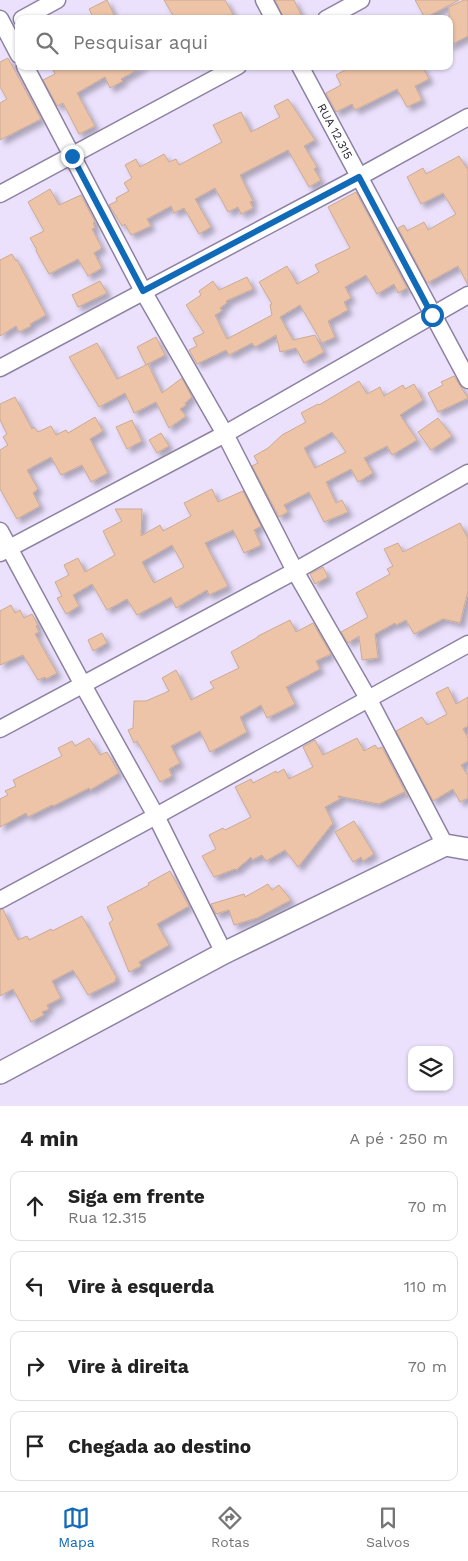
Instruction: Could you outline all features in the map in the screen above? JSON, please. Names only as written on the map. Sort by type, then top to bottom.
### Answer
[{"type":"street","points":[[26,15],[57,0]]},
{"type":"street","points":[[264,0],[272,15]]},
{"type":"street","points":[[333,15],[361,0]]},
{"type":"street","points":[[9,23],[15,42]]},
{"type":"street","points":[[27,70],[143,291],[225,434],[295,571],[369,700],[445,845]]},
{"type":"street","points":[[0,194],[231,70]]},
{"type":"street","name":"RUA 12.315","points":[[302,70],[468,380]]},
{"type":"street","points":[[0,368],[468,117]]},
{"type":"street","points":[[5,550],[225,434],[468,295]]},
{"type":"street","points":[[0,729],[295,571],[468,473]]},
{"type":"street","points":[[0,531],[5,550],[156,816],[224,953]]},
{"type":"street","points":[[0,900],[369,700],[468,644]]},
{"type":"street","points":[[0,1073],[224,953],[445,845],[468,849]]},
{"type":"building","points":[[107,0],[114,15],[92,15],[89,9]]},
{"type":"building","points":[[164,0],[225,0],[233,14],[231,15],[173,15]]},
{"type":"building","points":[[275,0],[294,0],[301,15],[282,15]]},
{"type":"building","points":[[415,0],[459,0],[431,15],[423,15]]},
{"type":"building","points":[[468,0],[468,36],[453,44],[453,15],[449,15],[449,7]]},
{"type":"building","points":[[8,58],[41,119],[0,140],[0,103],[7,99],[0,87],[0,62]]},
{"type":"building","points":[[53,70],[137,70],[110,88],[105,77],[77,93],[95,126],[79,134],[63,103],[57,106],[43,80],[55,74]]},
{"type":"building","points":[[345,70],[424,70],[429,79],[415,86],[422,100],[407,107],[397,89],[355,110],[352,104],[336,112],[326,93],[341,85],[336,75]]},
{"type":"building","points":[[288,99],[315,140],[304,146],[317,167],[314,169],[321,180],[309,187],[288,150],[240,175],[253,201],[250,202],[253,208],[241,214],[238,207],[228,212],[215,188],[195,199],[211,227],[199,234],[184,208],[174,213],[171,206],[147,219],[151,226],[131,235],[125,224],[122,226],[109,205],[117,201],[116,198],[129,191],[124,183],[132,178],[125,165],[136,159],[140,167],[164,154],[169,162],[176,159],[179,165],[222,142],[213,125],[241,112],[251,132],[280,117],[274,106]]},
{"type":"building","points":[[459,156],[468,170],[468,285],[458,266],[427,283],[398,228],[404,225],[407,231],[424,222],[428,230],[456,214],[443,193],[421,204],[407,177],[423,168],[426,174]]},
{"type":"building","points":[[50,189],[59,205],[81,195],[95,222],[93,223],[95,228],[92,229],[102,248],[94,253],[102,268],[88,276],[78,259],[49,274],[30,238],[44,231],[28,202]]},
{"type":"building","points":[[356,192],[407,288],[398,293],[394,284],[377,294],[366,275],[345,287],[351,298],[344,302],[348,310],[328,321],[335,337],[322,343],[300,305],[280,317],[293,340],[315,335],[324,352],[304,363],[296,348],[280,352],[276,335],[255,347],[252,343],[229,355],[226,350],[197,364],[189,350],[197,346],[193,338],[204,333],[186,305],[201,295],[199,291],[213,281],[219,290],[247,277],[253,289],[226,301],[227,303],[220,308],[222,311],[215,315],[227,339],[272,315],[270,305],[272,304],[259,282],[287,266],[297,284],[319,272],[315,265],[350,248],[328,207]]},
{"type":"building","points":[[12,254],[46,315],[19,332],[16,326],[0,336],[0,260]]},
{"type":"building","points":[[100,281],[107,293],[78,307],[72,295]]},
{"type":"building","points":[[156,337],[165,355],[146,365],[137,347]]},
{"type":"building","points":[[97,343],[117,379],[148,364],[162,393],[182,378],[192,397],[180,409],[186,416],[169,428],[156,402],[134,413],[125,393],[99,407],[69,357]]},
{"type":"building","points":[[454,376],[468,398],[438,412],[428,393],[443,385],[441,382]]},
{"type":"building","points":[[359,381],[367,394],[380,387],[384,396],[403,385],[405,389],[414,384],[423,400],[400,415],[417,440],[392,455],[387,446],[364,458],[373,473],[358,482],[351,469],[326,482],[336,503],[342,500],[348,512],[324,522],[309,492],[284,505],[288,512],[279,517],[252,466],[258,463],[254,456],[268,448],[282,435],[306,422],[301,413],[319,405]],"holes":[[[332,432],[346,452],[315,468],[304,448]]]},
{"type":"building","points":[[15,397],[32,429],[34,427],[38,432],[51,426],[56,435],[66,430],[68,433],[95,417],[103,431],[90,439],[108,473],[91,482],[82,465],[61,475],[51,457],[27,470],[38,489],[33,493],[40,506],[17,519],[0,489],[0,450],[8,445],[3,437],[7,434],[0,420],[0,404]]},
{"type":"building","points":[[438,418],[452,436],[431,450],[418,432]]},
{"type":"building","points":[[132,420],[142,441],[127,449],[116,427]]},
{"type":"building","points":[[161,433],[169,446],[157,453],[149,440]]},
{"type":"building","points":[[212,489],[218,502],[243,491],[261,526],[254,530],[261,545],[244,553],[233,530],[205,543],[228,586],[209,595],[207,590],[176,608],[171,597],[137,615],[127,599],[107,610],[92,584],[73,595],[79,606],[66,614],[57,598],[62,596],[55,582],[69,575],[64,565],[78,558],[85,572],[115,555],[103,531],[122,521],[115,509],[142,509],[141,536],[160,525],[163,531],[191,516],[184,503]],"holes":[[[172,545],[184,567],[154,583],[142,562]]]},
{"type":"building","points":[[460,523],[468,539],[468,591],[460,623],[443,619],[414,634],[406,620],[396,625],[395,623],[375,634],[378,658],[362,660],[359,636],[348,643],[341,632],[368,617],[356,593],[390,574],[387,569],[393,566],[384,549],[398,543],[403,552]]},
{"type":"building","points":[[323,567],[328,577],[315,584],[310,574]]},
{"type":"building","points":[[11,605],[15,613],[20,610],[24,618],[32,614],[38,625],[36,626],[39,632],[35,634],[57,673],[46,679],[45,677],[38,680],[23,655],[0,665],[0,611]]},
{"type":"building","points":[[290,620],[296,632],[313,623],[331,654],[316,661],[320,669],[286,687],[295,704],[267,718],[261,705],[240,717],[247,732],[210,752],[200,731],[171,746],[180,763],[169,769],[172,776],[160,782],[137,741],[134,743],[128,730],[133,728],[134,701],[146,701],[169,691],[162,678],[176,670],[191,700],[214,688],[210,682],[239,668],[231,652]]},
{"type":"building","points":[[102,633],[107,643],[93,651],[88,640]]},
{"type":"building","points":[[448,687],[456,704],[468,697],[468,726],[463,729],[468,738],[468,761],[461,765],[468,776],[468,798],[460,802],[453,789],[433,801],[396,731],[422,717],[427,725],[447,714],[436,693]]},
{"type":"building","points":[[89,738],[100,755],[107,752],[119,773],[90,790],[89,788],[28,817],[26,813],[0,827],[0,799],[8,795],[5,791],[16,786],[13,780],[62,756],[58,748],[72,741],[75,746]]},
{"type":"building","points":[[357,738],[364,751],[375,745],[378,749],[382,747],[408,797],[404,792],[379,804],[338,796],[340,799],[325,807],[333,823],[298,867],[285,850],[266,861],[262,855],[252,860],[251,857],[236,870],[214,877],[202,856],[216,849],[209,835],[223,828],[225,830],[251,817],[235,787],[251,779],[253,783],[284,769],[289,779],[313,767],[303,747],[315,740],[323,755]]},
{"type":"building","points":[[354,821],[374,854],[363,861],[361,857],[353,862],[335,832]]},
{"type":"building","points":[[170,871],[189,906],[157,924],[169,945],[139,962],[141,966],[129,972],[109,923],[113,920],[107,907],[149,885],[148,883]]},
{"type":"building","points":[[268,884],[272,890],[279,885],[291,900],[257,918],[234,925],[229,910],[216,914],[211,904],[244,894],[245,897]]},
{"type":"building","points":[[3,909],[18,940],[27,936],[29,940],[82,916],[117,978],[115,979],[116,981],[88,995],[73,970],[52,981],[61,998],[47,1005],[49,1009],[42,1012],[44,1015],[31,1022],[13,989],[0,996],[0,910]]},
{"type":"route","points":[[72,156],[143,291],[359,177],[432,315]]}]
